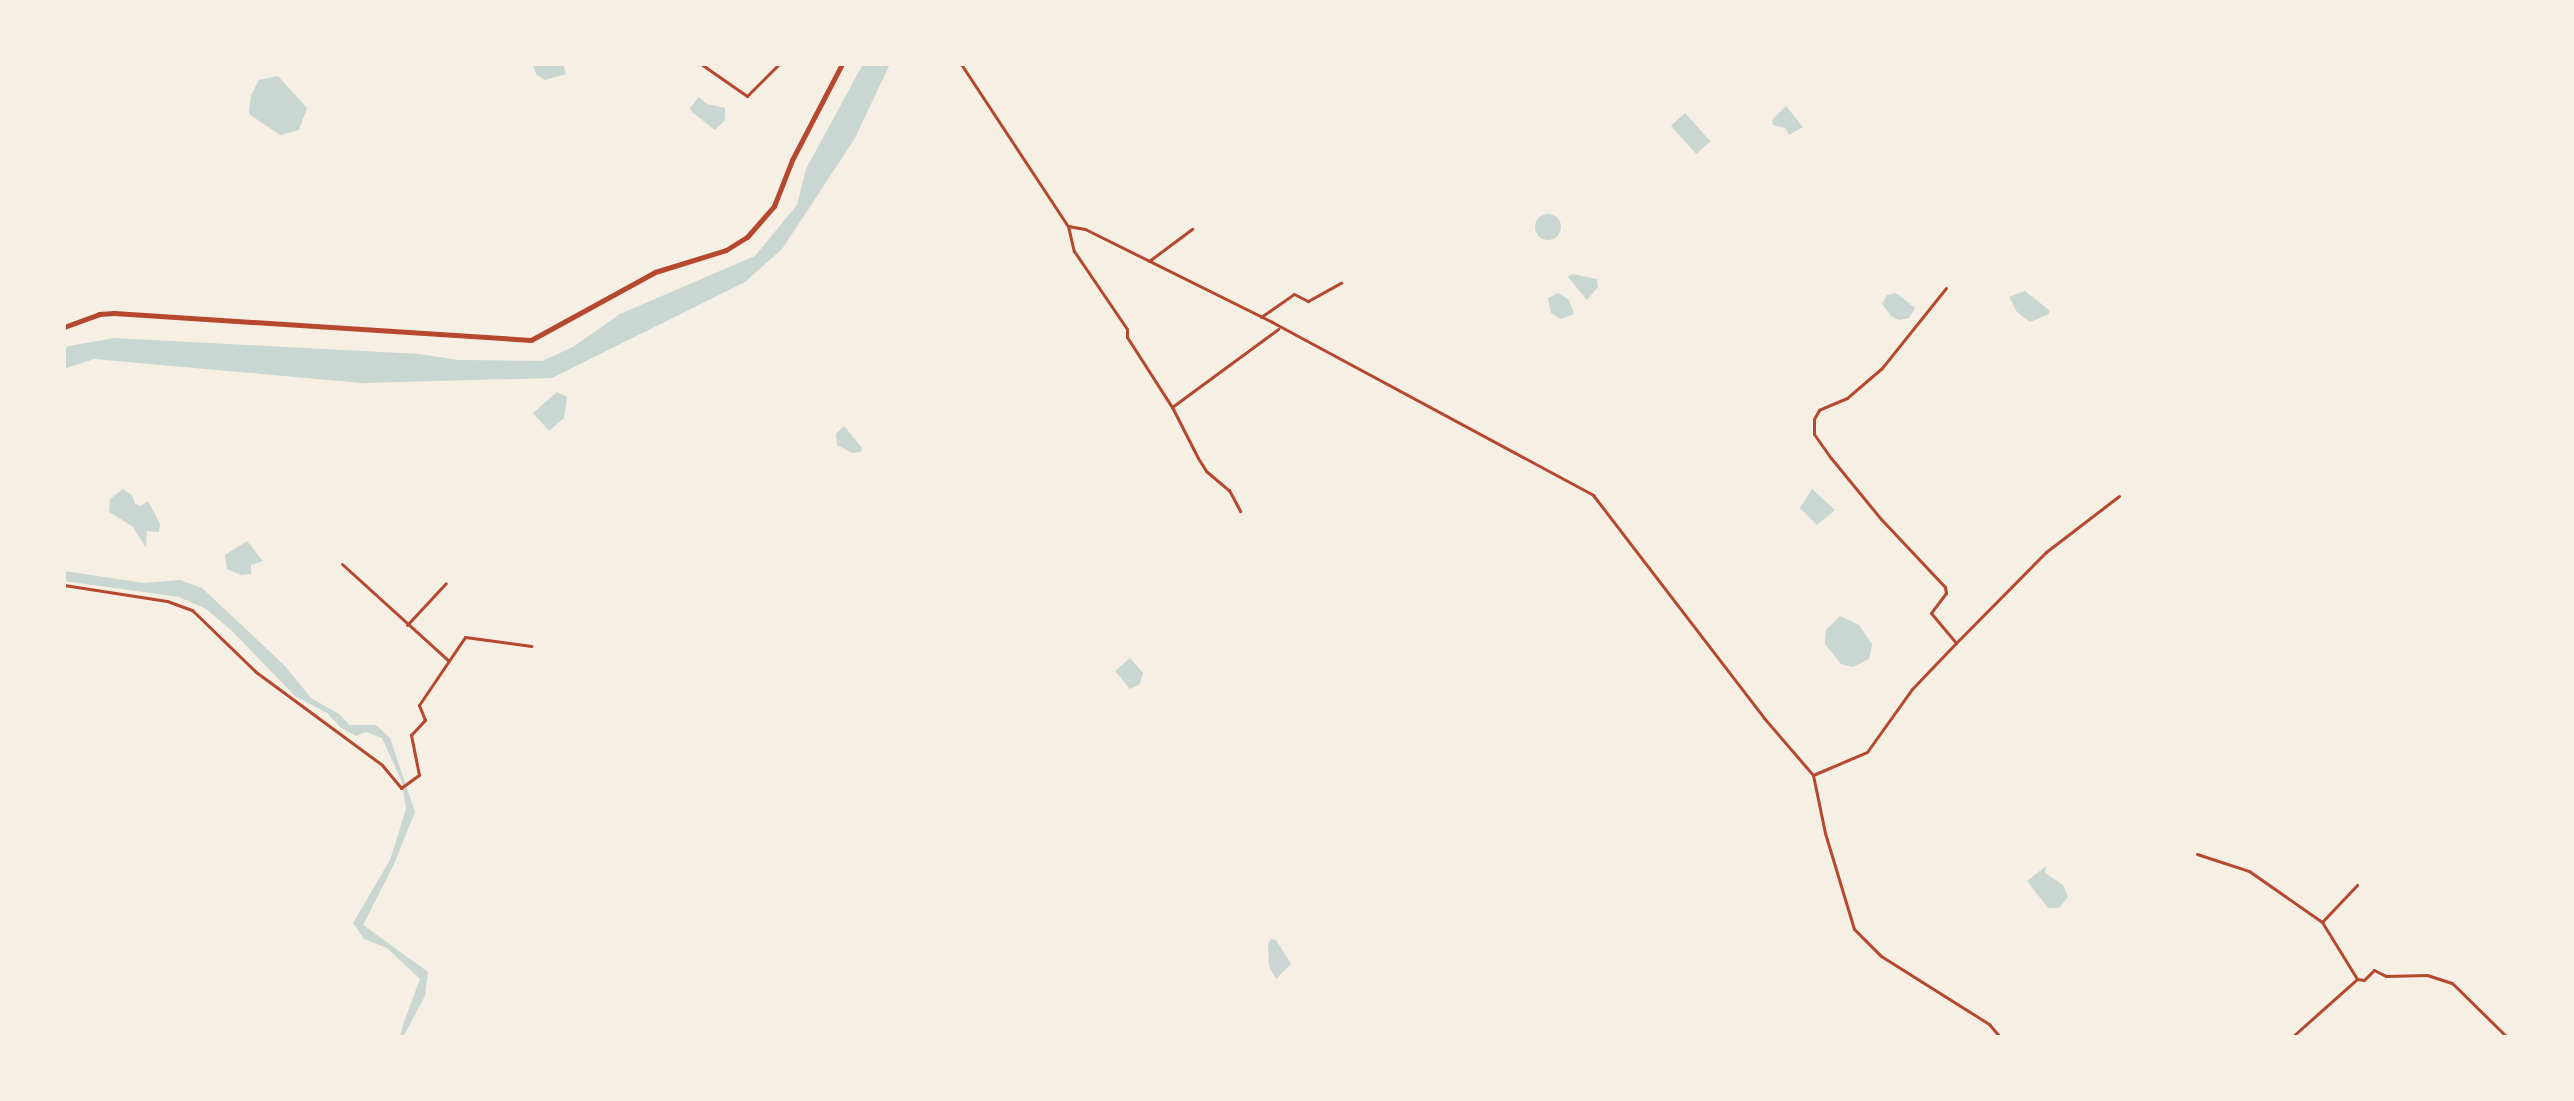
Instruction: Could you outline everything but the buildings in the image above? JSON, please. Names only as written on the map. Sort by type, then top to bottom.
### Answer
[{"type":"main road","points":[[64,327],[99,314],[114,313],[531,340],[655,272],[726,250],[747,237],[774,206],[792,160],[842,64]]},
{"type":"street","points":[[701,64],[747,96],[779,64]]},
{"type":"street","points":[[961,64],[1068,226],[1074,251],[1172,407],[1206,471],[1229,490],[1240,511]]},
{"type":"street","points":[[1068,226],[1085,229],[1261,317],[1593,495],[1764,718],[1813,775],[1825,833],[1854,929],[1881,956],[1989,1024],[2000,1037]]},
{"type":"street","points":[[1149,261],[1192,229]]},
{"type":"street","points":[[1261,317],[1294,294],[1308,301],[1341,283]]},
{"type":"street","points":[[1946,288],[1882,368],[1847,398],[1819,410],[1814,434],[1881,519],[1941,580],[1946,593],[1931,613],[1956,643]]},
{"type":"street","points":[[1172,407],[1279,328]]},
{"type":"street","points":[[1813,775],[1867,752],[1912,689],[1956,643],[2046,552],[2119,496]]},
{"type":"street","points":[[342,564],[448,660]]},
{"type":"street","points":[[407,625],[446,583]]},
{"type":"street","points":[[64,585],[167,601],[192,610],[256,672],[382,765],[401,788],[419,775],[411,735],[425,720],[419,705],[465,637],[531,646]]},
{"type":"street","points":[[2197,854],[2249,871],[2322,922],[2357,979]]},
{"type":"street","points":[[2322,922],[2357,885]]},
{"type":"street","points":[[2292,1037],[2357,979],[2364,980],[2374,970],[2386,976],[2442,979],[2471,998],[2507,1037]]},
{"type":"shaded area","points":[[533,64],[563,64],[566,74],[545,80],[536,74]]},
{"type":"shaded area","points":[[863,64],[890,64],[854,140],[782,249],[745,282],[552,378],[362,383],[94,359],[64,369],[64,347],[114,338],[419,354],[459,360],[542,361],[573,347],[620,314],[755,256],[797,205],[806,169]]},
{"type":"shaded area","points":[[278,76],[307,108],[299,130],[280,135],[249,114],[251,95],[259,80]]},
{"type":"shaded area","points":[[699,97],[707,104],[725,108],[725,120],[715,130],[690,108]]},
{"type":"shaded area","points":[[1786,106],[1803,127],[1789,135],[1785,128],[1773,125],[1772,120]]},
{"type":"shaded area","points":[[1685,113],[1710,141],[1696,154],[1671,126]]},
{"type":"shaded area","points":[[1548,214],[1557,218],[1561,227],[1557,236],[1548,240],[1539,236],[1535,227],[1539,218]]},
{"type":"shaded area","points":[[1572,274],[1597,279],[1598,287],[1587,300],[1568,277]]},
{"type":"shaded area","points":[[2025,291],[2049,310],[2049,314],[2030,322],[2017,312],[2009,297]]},
{"type":"shaded area","points":[[1558,293],[1569,300],[1574,314],[1561,319],[1551,313],[1548,298]]},
{"type":"shaded area","points":[[1896,293],[1915,308],[1909,318],[1899,320],[1891,316],[1882,304],[1887,295]]},
{"type":"shaded area","points":[[557,392],[567,397],[564,418],[549,431],[533,413]]},
{"type":"shaded area","points":[[844,426],[862,448],[861,452],[852,453],[837,445],[836,434]]},
{"type":"shaded area","points":[[123,489],[132,495],[135,504],[141,506],[148,501],[160,524],[159,532],[147,531],[146,547],[132,526],[109,512],[110,499]]},
{"type":"shaded area","points":[[1812,489],[1835,510],[1817,525],[1800,508]]},
{"type":"shaded area","points":[[247,541],[263,561],[251,565],[251,574],[241,575],[227,569],[225,555]]},
{"type":"shaded area","points":[[64,571],[144,583],[180,580],[202,588],[284,665],[311,698],[339,714],[350,725],[376,725],[390,738],[415,812],[394,864],[363,925],[428,972],[425,996],[403,1037],[400,1037],[404,1022],[420,979],[387,948],[364,939],[353,923],[390,860],[406,809],[402,782],[382,738],[366,732],[356,736],[341,728],[327,713],[295,696],[231,630],[206,609],[179,597],[64,581]]},
{"type":"shaded area","points":[[1840,616],[1859,625],[1872,644],[1869,659],[1853,667],[1841,664],[1825,644],[1826,630]]},
{"type":"shaded area","points":[[1130,658],[1143,673],[1140,684],[1130,689],[1115,671]]},
{"type":"shaded area","points":[[2046,866],[2045,873],[2063,885],[2068,897],[2059,908],[2048,908],[2027,881]]},
{"type":"shaded area","points":[[1271,939],[1276,940],[1291,964],[1276,979],[1269,966],[1268,944]]}]
